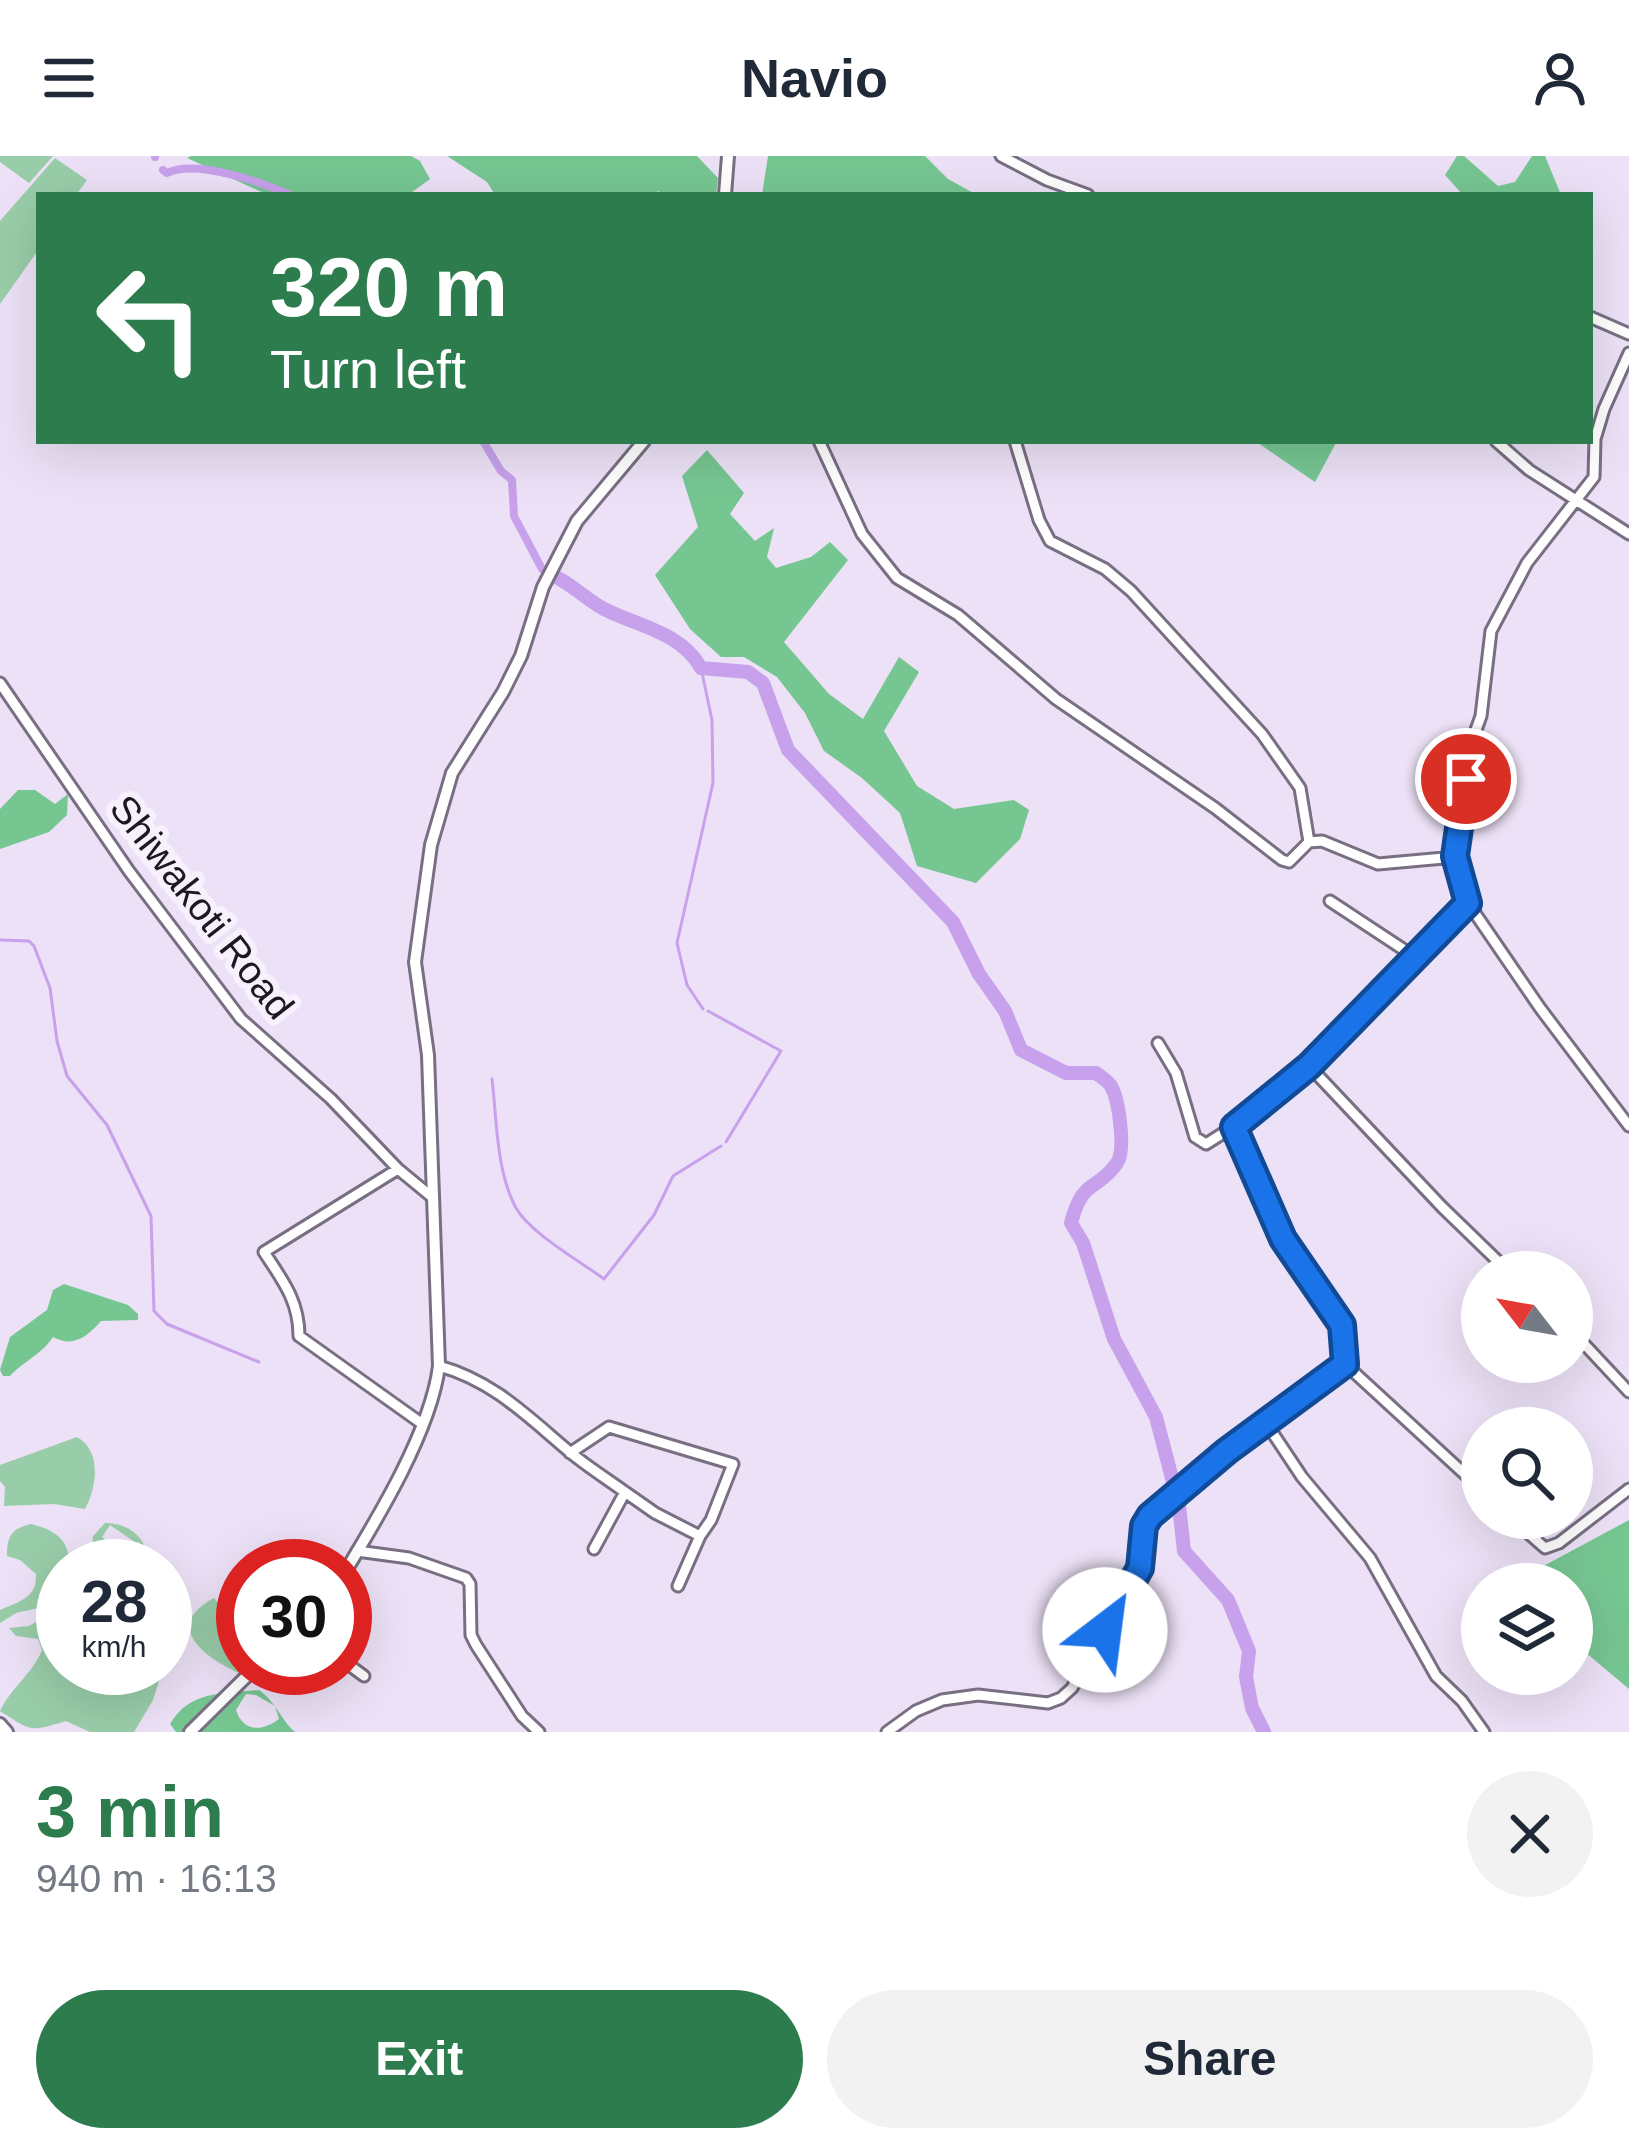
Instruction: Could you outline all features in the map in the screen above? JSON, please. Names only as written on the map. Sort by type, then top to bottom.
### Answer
[{"type":"street","points":[[725,192],[728,156]]},
{"type":"street","points":[[1001,156],[1080,192]]},
{"type":"street","points":[[1043,192],[1047,180]]},
{"type":"street","points":[[1593,317],[1629,334]]},
{"type":"street","points":[[1629,353],[1599,424],[1594,477],[1527,563],[1490,631],[1481,716],[1472,740],[1455,856],[1468,903],[1540,1009],[1629,1126]]},
{"type":"street","points":[[365,1539],[397,1480],[440,1366],[428,1055],[416,962],[439,812],[452,773],[521,656],[543,587],[577,521],[641,444]]},
{"type":"street","points":[[820,444],[862,534],[897,578],[958,615],[1056,699],[1216,808],[1282,860],[1289,862],[1310,842],[1322,842],[1378,864],[1455,856]]},
{"type":"street","points":[[1016,444],[1045,533],[1051,541],[1105,569],[1131,591],[1262,734],[1300,788],[1310,842]]},
{"type":"street","points":[[1499,444],[1529,470],[1629,533]]},
{"type":"street","name":"Shiwakoti Road","points":[[0,683],[129,871],[242,1018],[432,1197]]},
{"type":"street","points":[[1330,901],[1414,957]]},
{"type":"street","points":[[1158,1043],[1176,1073],[1200,1144],[1234,1127],[1309,1066],[1468,903]]},
{"type":"street","points":[[1309,1066],[1487,1251]]},
{"type":"street","points":[[1234,1127],[1283,1239],[1342,1325],[1345,1364],[1461,1471]]},
{"type":"street","points":[[398,1168],[264,1252],[292,1293],[299,1336],[421,1423]]},
{"type":"street","points":[[1593,1353],[1629,1392]]},
{"type":"street","points":[[887,1732],[942,1700],[978,1695],[1048,1703],[1061,1698],[1072,1688],[1140,1568],[1144,1526],[1170,1497],[1345,1364]]},
{"type":"street","points":[[440,1366],[476,1377],[501,1393],[570,1453],[655,1513],[700,1536]]},
{"type":"street","points":[[1267,1423],[1301,1477],[1370,1558],[1436,1676],[1462,1701],[1477,1729]]},
{"type":"street","points":[[570,1453],[609,1427],[733,1463],[678,1586]]},
{"type":"street","points":[[1593,1517],[1629,1489]]},
{"type":"street","points":[[593,1549],[625,1492]]},
{"type":"street","points":[[1535,1539],[1545,1548],[1564,1539]]},
{"type":"street","points":[[372,1553],[409,1558],[466,1578],[471,1635],[522,1716],[539,1732]]},
{"type":"street","points":[[190,1732],[228,1695]]},
{"type":"street","points":[[0,1724],[7,1732]]},
{"type":"green space","points":[[0,156],[53,156],[29,183],[0,162]]},
{"type":"green space","points":[[411,156],[420,161],[430,179],[412,192],[261,192],[187,158]]},
{"type":"green space","points":[[447,156],[697,156],[718,178],[716,192],[493,192],[487,182]]},
{"type":"green space","points":[[768,156],[925,156],[948,179],[972,192],[762,192]]},
{"type":"green space","points":[[1457,156],[1464,156],[1498,186],[1515,182],[1532,156],[1545,156],[1560,192],[1460,192],[1445,175]]},
{"type":"green space","points":[[55,158],[87,180],[78,192],[36,192],[36,253],[0,304],[0,221]]},
{"type":"green space","points":[[1259,444],[1335,444],[1315,482]]},
{"type":"green space","points":[[707,450],[744,493],[730,514],[755,541],[774,528],[767,557],[776,568],[811,557],[830,542],[848,560],[784,642],[829,694],[863,719],[899,657],[919,672],[884,731],[917,786],[954,809],[1014,800],[1029,810],[1020,839],[976,883],[917,866],[900,813],[824,751],[805,713],[777,677],[744,657],[721,657],[690,629],[655,575],[698,527],[682,476]]},
{"type":"green space","points":[[18,790],[35,790],[55,804],[68,794],[67,815],[49,832],[0,849],[0,809]]},
{"type":"green space","points":[[64,1284],[128,1305],[138,1320],[101,1321],[73,1341],[53,1337],[10,1376],[3,1376],[0,1370],[10,1337],[47,1310],[53,1290]]},
{"type":"green space","points":[[77,1437],[94,1460],[85,1509],[54,1504],[4,1506],[0,1465]]},
{"type":"green space","points":[[1629,1520],[1629,1689],[1593,1659],[1593,1563],[1549,1563]]},
{"type":"green space","points":[[105,1523],[131,1530],[140,1539],[130,1539],[110,1525],[104,1539],[93,1539]]},
{"type":"green space","points":[[31,1524],[60,1539],[36,1539],[36,1574],[7,1556],[8,1543],[19,1528]]},
{"type":"green space","points":[[36,1574],[36,1608],[0,1623],[0,1610],[26,1598]]},
{"type":"green space","points":[[216,1600],[216,1661],[192,1635],[192,1618],[198,1609]]},
{"type":"green space","points":[[36,1622],[36,1639],[16,1636],[9,1628]]},
{"type":"green space","points":[[36,1661],[36,1695],[155,1695],[134,1732],[90,1732],[66,1721],[32,1728],[0,1711]]},
{"type":"green space","points":[[245,1695],[236,1710],[243,1723],[260,1728],[273,1723],[279,1719],[275,1707],[295,1732],[176,1732],[170,1724],[197,1699]]},
{"type":"waterway","points":[[163,170],[211,170],[282,192]]},
{"type":"waterway","points":[[485,444],[512,480],[514,516],[542,569]]},
{"type":"waterway","points":[[556,577],[604,609],[670,638],[701,668],[748,672],[763,683],[788,750],[953,922],[979,974],[1005,1011],[1021,1050],[1066,1073],[1096,1073],[1111,1086],[1120,1125],[1120,1157],[1080,1198],[1071,1223],[1083,1243],[1114,1339],[1156,1417],[1179,1505],[1184,1551],[1228,1600],[1249,1651],[1246,1677],[1252,1708],[1264,1732]]},
{"type":"waterway","points":[[701,668],[712,720],[713,783],[677,943],[687,985],[703,1009]]},
{"type":"waterway","points":[[0,940],[29,941],[34,946],[50,988],[67,1076],[107,1125],[151,1216],[154,1311],[167,1324],[259,1362]]},
{"type":"waterway","points":[[708,1011],[781,1051],[726,1142]]},
{"type":"waterway","points":[[492,1079],[501,1162],[516,1208],[544,1237],[604,1279],[654,1215],[673,1176],[721,1146]]},
{"type":"route","points":[[1105,1630],[1140,1568],[1144,1526],[1150,1516],[1227,1451],[1345,1364],[1342,1325],[1283,1239],[1234,1127],[1309,1066],[1468,903],[1455,856],[1466,779]]}]
